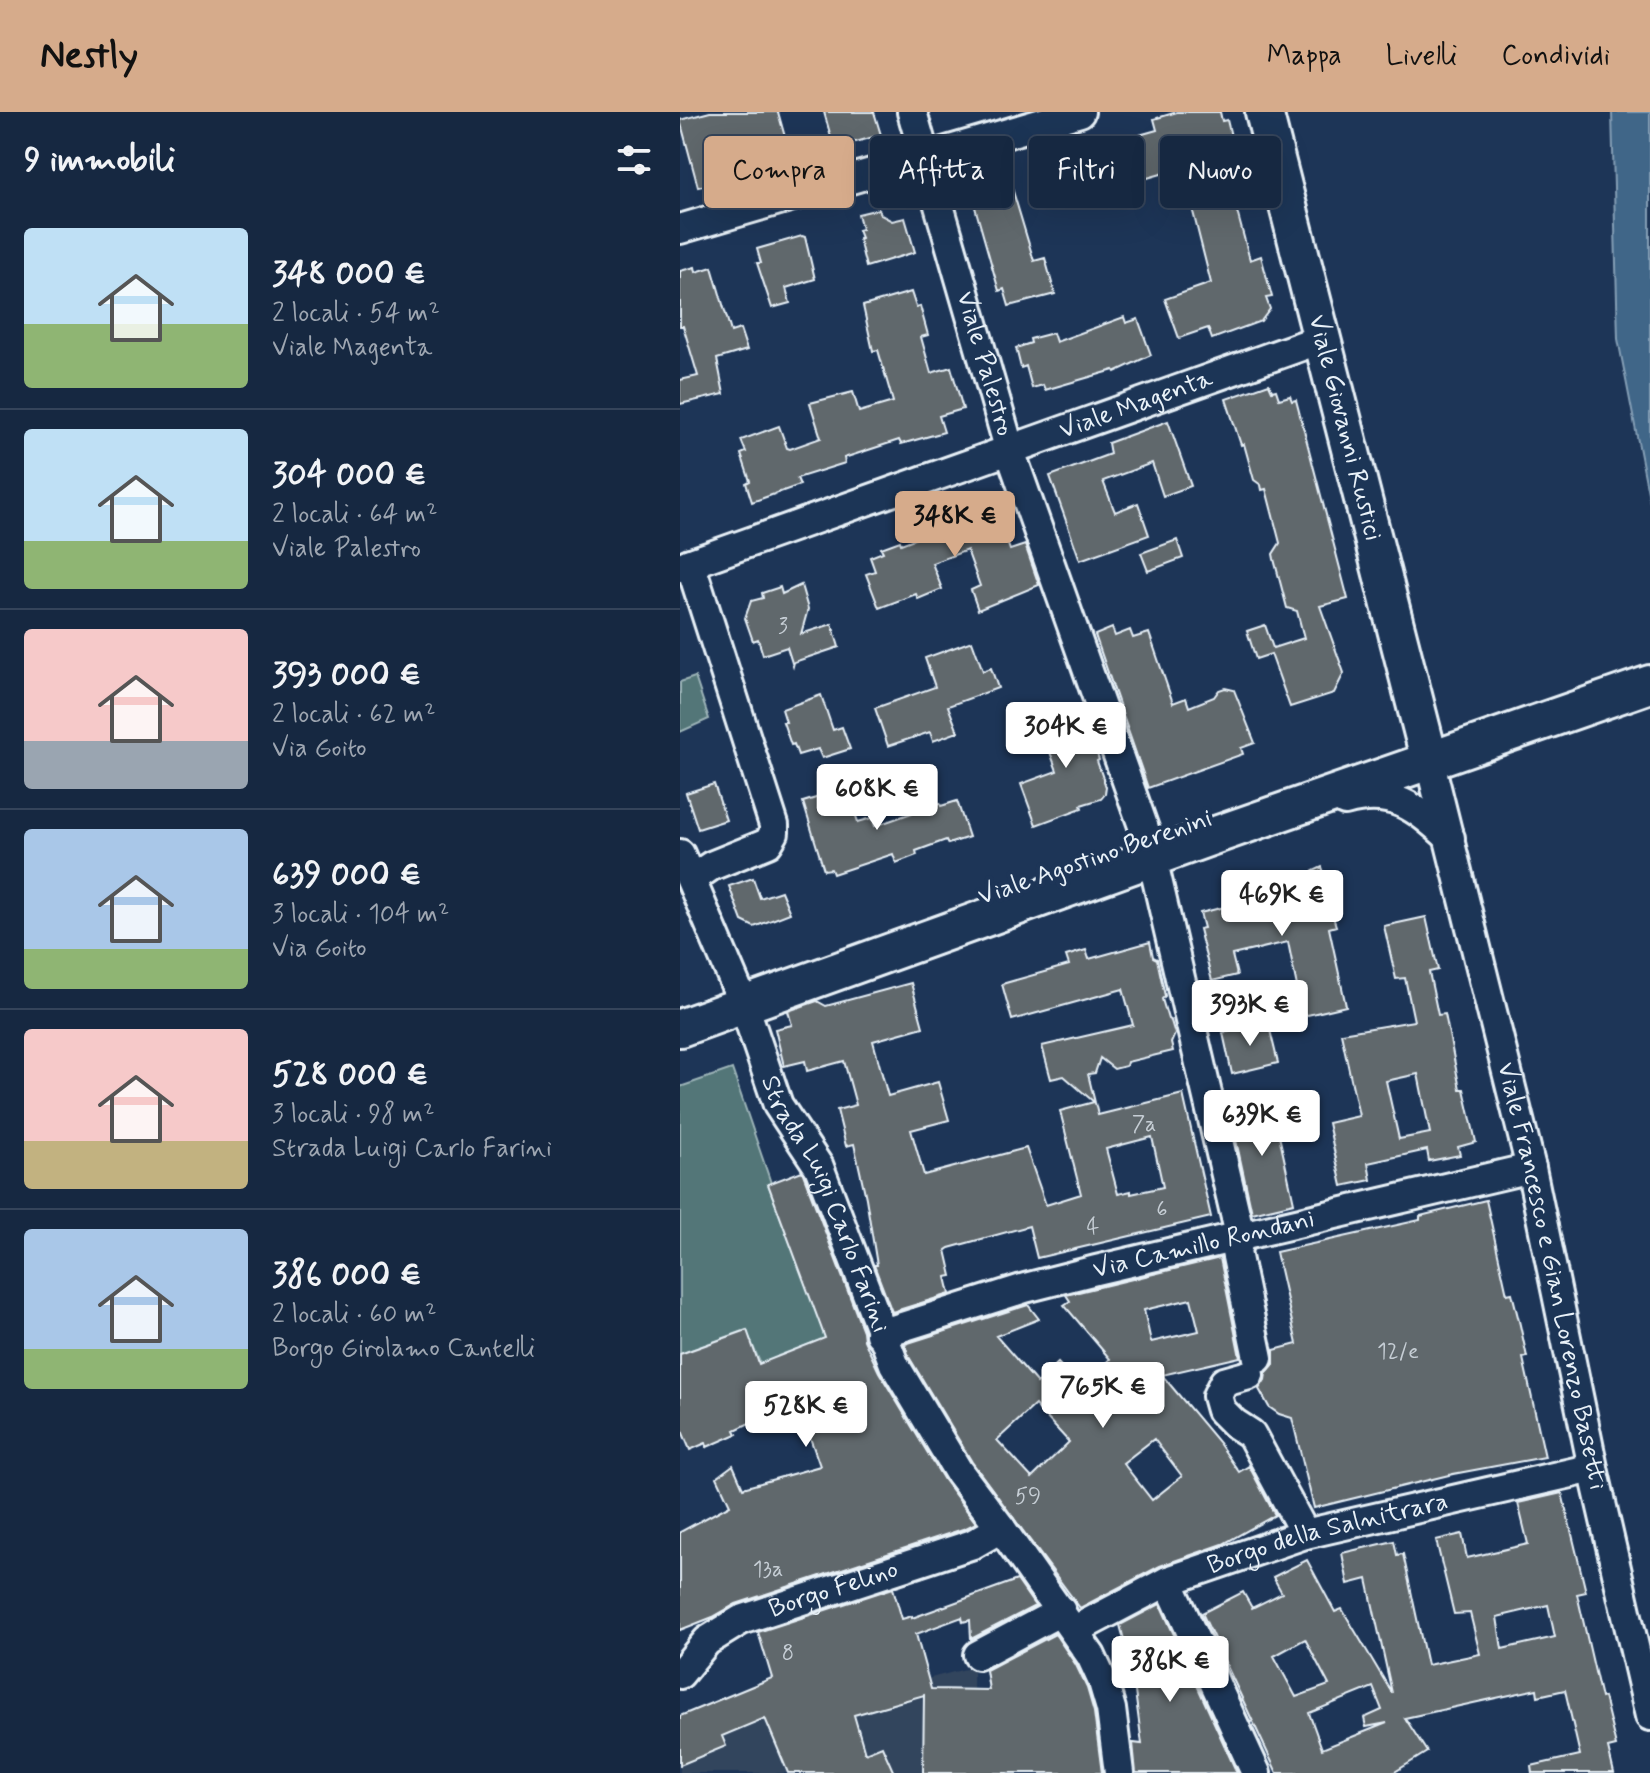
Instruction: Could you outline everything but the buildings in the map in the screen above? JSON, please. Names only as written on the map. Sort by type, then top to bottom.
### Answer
[{"type":"main road","name":"Viale Giovanni Rustici","points":[[1264,112],[1321,339],[1442,747]]},
{"type":"main road","points":[[1442,747],[1650,664]]},
{"type":"main road","points":[[1442,747],[1650,684]]},
{"type":"main road","name":"Viale Agostino Berenini","points":[[1150,849],[1210,837],[1442,747]]},
{"type":"main road","name":"Viale Agostino Berenini","points":[[740,995],[1442,747]]},
{"type":"main road","points":[[680,1005],[740,995]]},
{"type":"main road","points":[[680,1018],[740,995]]},
{"type":"main road","points":[[680,1028],[740,995]]},
{"type":"street","name":"Viale Palestro","points":[[912,112],[919,136]]},
{"type":"street","points":[[997,136],[1080,112]]},
{"type":"street","points":[[680,229],[870,173]]},
{"type":"street","name":"Viale Palestro","points":[[940,208],[1010,451],[1150,849],[1240,1235],[1236,1252],[1253,1366],[1224,1382],[1217,1396],[1221,1410],[1251,1434],[1305,1534]]},
{"type":"street","name":"Viale Magenta","points":[[685,565],[1321,339]]},
{"type":"street","points":[[685,565],[774,825],[774,833],[768,843],[694,866]]},
{"type":"street","name":"Viale Francesco e Gian Lorenzo Basetti","points":[[1442,747],[1450,838],[1531,1168],[1593,1468],[1650,1716]]},
{"type":"street","points":[[1210,837],[1287,822],[1341,802],[1371,796],[1395,799],[1411,807],[1450,838]]},
{"type":"street","name":"Strada Luigi Carlo Farini","points":[[694,866],[778,1105],[819,1167],[880,1334],[898,1372],[944,1449],[1091,1656],[1108,1695],[1117,1739],[1119,1773]]},
{"type":"street","name":"Via Camillo Rondani","points":[[880,1334],[1025,1288],[1531,1168]]},
{"type":"street","name":"Borgo della Salnitrara","points":[[978,1655],[1168,1581],[1305,1534],[1593,1468]]},
{"type":"street","name":"Borgo Felino","points":[[681,1664],[707,1641],[741,1620],[973,1544],[1001,1528]]},
{"type":"street","points":[[1168,1581],[1256,1773]]},
{"type":"shaded area","points":[[1612,112],[1650,112],[1650,503],[1618,339]]},
{"type":"shaded area","points":[[973,1667],[974,1773],[680,1773],[680,1716],[907,1684]]},
{"type":"green space","points":[[695,677],[709,719],[680,732],[680,682]]},
{"type":"green space","points":[[732,1069],[771,1183],[768,1184],[826,1338],[778,1356],[771,1388],[746,1330],[680,1354],[680,1087]]}]
